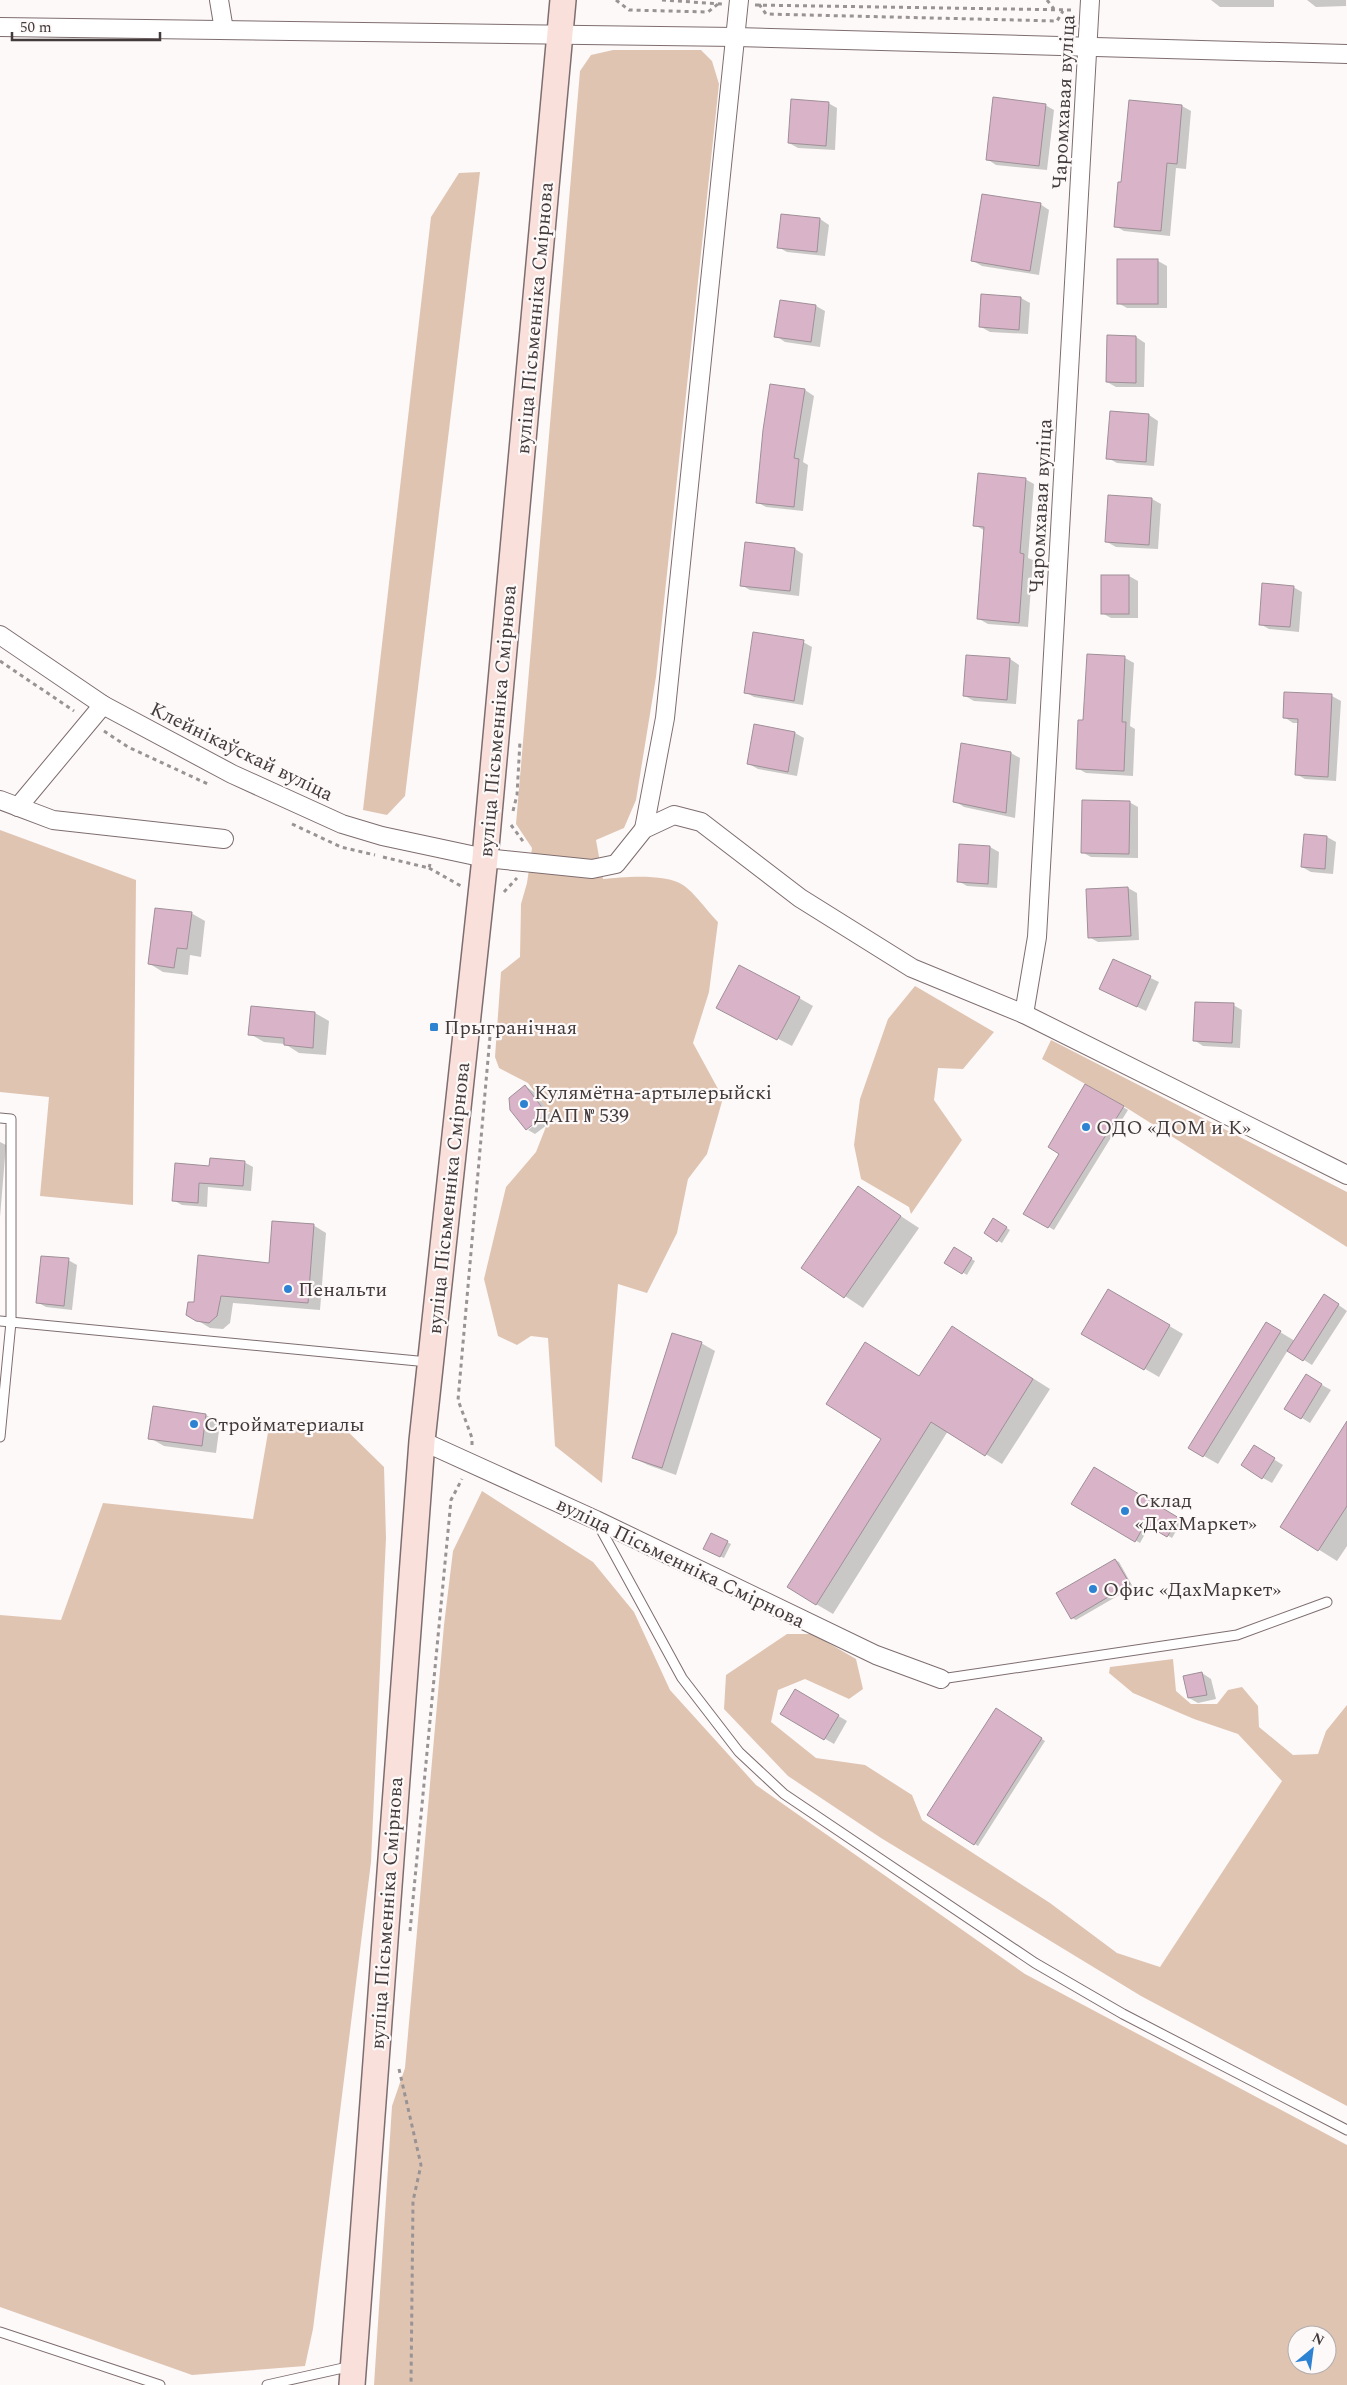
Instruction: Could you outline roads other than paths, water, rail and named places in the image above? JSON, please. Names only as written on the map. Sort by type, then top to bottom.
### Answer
[{"type":"main road","name":"вуліца Пісьменніка Смірнова","points":[[352,2376],[422,1441],[485,858],[564,0]]},
{"type":"street","points":[[219,0],[224,30]]},
{"type":"street","points":[[644,829],[665,718],[736,37],[738,2]]},
{"type":"street","name":"Чаромхавая вуліца","points":[[1024,1014],[1037,937],[1090,5]]},
{"type":"street","points":[[0,27],[736,37],[1347,54]]},
{"type":"street","name":"Клейнікаўскай вуліца","points":[[0,635],[103,705],[232,774],[342,824],[382,836],[485,858],[592,869],[616,864],[644,829]]},
{"type":"street","points":[[18,807],[103,705]]},
{"type":"street","points":[[0,800],[53,820],[224,839]]},
{"type":"street","points":[[644,829],[674,815],[701,822],[800,898],[912,968],[1024,1014],[1347,1175]]},
{"type":"street","name":"вуліца Пісьменніка Смірнова","points":[[422,1441],[596,1520],[876,1655],[941,1679]]},
{"type":"lane","points":[[0,1118],[11,1119],[11,1322],[0,1437]]},
{"type":"lane","points":[[0,1321],[431,1362]]},
{"type":"lane","points":[[596,1520],[682,1678],[739,1752],[784,1794],[1035,1963],[1123,2014],[1347,2130]]},
{"type":"lane","points":[[941,1679],[1237,1634],[1327,1602]]},
{"type":"lane","points":[[0,2332],[160,2385]]},
{"type":"lane","points":[[267,2385],[352,2376]]},
{"type":"place","name":"Прыгранічная","points":[[434,1027]]},
{"type":"place","name":"Кулямётна-артылерыйскі ДАП № 539","points":[[524,1104]]},
{"type":"place","name":"ОДО «ДОМ и К»","points":[[1086,1127]]},
{"type":"place","name":"Пенальти","points":[[288,1289]]},
{"type":"place","name":"Стройматериалы","points":[[194,1424]]},
{"type":"place","name":"Склад «ДахМаркет»","points":[[1125,1511]]},
{"type":"place","name":"Офис «ДахМаркет»","points":[[1093,1589]]}]
